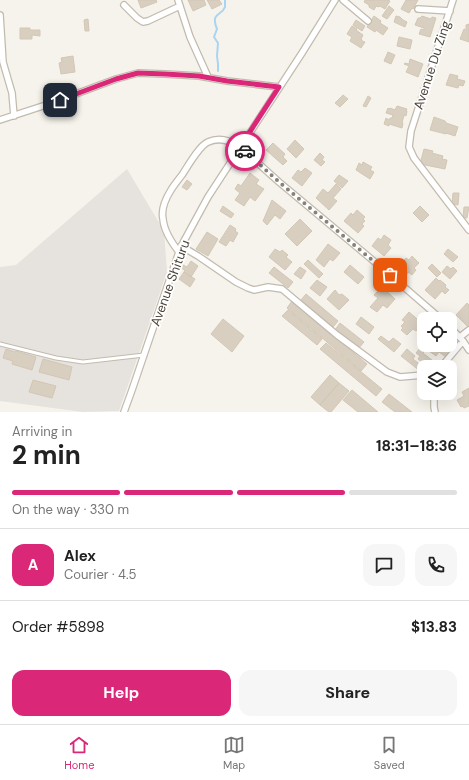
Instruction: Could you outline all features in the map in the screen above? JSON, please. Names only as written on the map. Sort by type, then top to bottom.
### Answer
[{"type":"street","name":"Avenue Shituru","points":[[124,412],[180,249],[208,197],[335,0]]},
{"type":"street","points":[[343,0],[368,21]]},
{"type":"street","name":"Avenue Du Zing","points":[[453,0],[411,131],[409,147],[414,158],[469,230]]},
{"type":"street","points":[[124,5],[143,22],[148,21],[179,3],[190,37],[208,77]]},
{"type":"street","points":[[418,9],[450,11]]},
{"type":"street","points":[[0,15],[3,62],[12,93],[14,116]]},
{"type":"street","points":[[0,120],[49,104],[116,79],[138,73],[208,77],[227,81],[279,87]]},
{"type":"street","points":[[417,376],[400,377],[387,372],[338,335],[282,289],[268,287],[254,290],[248,288],[236,282],[198,256],[180,249],[169,236],[162,219],[165,203],[171,189],[191,161],[209,141],[218,140],[234,143],[433,312]]},
{"type":"street","points":[[446,360],[469,330]]},
{"type":"street","points":[[457,334],[469,350]]},
{"type":"street","points":[[434,400],[435,412]]},
{"type":"lane","points":[[0,344],[56,358],[83,362],[144,355]]},
{"type":"shaded area","points":[[127,169],[164,231],[167,272],[119,411],[83,412],[0,401],[0,267],[16,265]]},
{"type":"building","points":[[138,0],[156,0],[157,2],[141,8]]},
{"type":"building","points":[[188,0],[204,0],[206,5],[193,11]]},
{"type":"building","points":[[207,0],[219,0],[222,4],[212,9]]},
{"type":"building","points":[[365,0],[390,1],[385,9],[380,6],[376,6],[374,10],[364,2]]},
{"type":"building","points":[[406,0],[418,0],[409,13],[401,9]]},
{"type":"building","points":[[389,6],[394,10],[387,19],[382,16]]},
{"type":"building","points":[[374,16],[381,21],[380,23],[388,28],[383,35],[376,30],[375,32],[367,27]]},
{"type":"building","points":[[396,16],[407,22],[405,27],[394,22]]},
{"type":"building","points":[[422,16],[431,19],[432,17],[436,18],[430,37],[419,34],[421,29],[424,30],[424,28],[415,25],[418,18]]},
{"type":"building","points":[[88,19],[89,31],[85,31],[84,20]]},
{"type":"building","points":[[356,20],[365,26],[362,31],[353,25]]},
{"type":"building","points":[[469,24],[469,42],[460,39],[464,29],[466,30],[466,25]]},
{"type":"building","points":[[352,26],[363,35],[361,39],[365,42],[361,48],[350,41],[352,37],[347,34]]},
{"type":"building","points":[[20,28],[40,30],[40,36],[32,35],[32,39],[20,39]]},
{"type":"building","points":[[399,37],[412,40],[410,49],[397,46]]},
{"type":"building","points":[[388,52],[395,55],[391,64],[384,61]]},
{"type":"building","points":[[73,56],[75,72],[61,74],[59,63],[62,62],[61,58]]},
{"type":"building","points":[[410,59],[423,64],[418,77],[406,72],[409,66],[404,64],[409,64]]},
{"type":"building","points":[[450,74],[458,76],[457,79],[465,81],[463,86],[459,85],[458,88],[446,85]]},
{"type":"building","points":[[343,95],[348,99],[340,107],[335,103]]},
{"type":"building","points":[[368,96],[371,98],[366,107],[363,106]]},
{"type":"building","points":[[397,106],[407,109],[406,116],[404,115],[402,128],[384,124],[386,118],[389,120],[393,115],[386,113],[388,108],[395,110]]},
{"type":"building","points":[[434,117],[458,127],[455,136],[430,130]]},
{"type":"building","points":[[295,140],[304,149],[296,158],[287,149]]},
{"type":"building","points":[[273,143],[285,154],[283,157],[287,161],[283,165],[266,150]]},
{"type":"building","points":[[424,149],[433,151],[432,153],[443,156],[442,159],[447,160],[445,169],[420,164]]},
{"type":"building","points":[[320,153],[324,157],[322,160],[325,162],[321,166],[314,160]]},
{"type":"building","points":[[363,162],[372,167],[370,170],[374,172],[370,179],[356,170],[359,163],[362,165]]},
{"type":"building","points":[[305,168],[312,173],[302,186],[292,178],[298,170],[301,172]]},
{"type":"building","points":[[250,173],[259,180],[256,184],[264,189],[255,201],[250,197],[244,206],[235,200],[240,193],[235,189],[238,184],[241,186]]},
{"type":"building","points":[[339,175],[348,181],[342,188],[334,181]]},
{"type":"building","points":[[187,180],[192,184],[187,190],[182,187]]},
{"type":"building","points":[[336,184],[341,189],[333,198],[337,201],[329,210],[316,198],[323,189],[328,193]]},
{"type":"building","points":[[453,193],[459,193],[458,205],[452,204]]},
{"type":"building","points":[[272,200],[286,211],[280,219],[275,215],[267,225],[263,221]]},
{"type":"building","points":[[223,206],[234,214],[231,218],[220,211]]},
{"type":"building","points":[[420,206],[429,215],[422,222],[413,213]]},
{"type":"building","points":[[464,207],[469,207],[467,218],[463,218]]},
{"type":"building","points":[[357,210],[365,217],[363,219],[365,221],[362,224],[364,226],[358,233],[344,221],[351,213],[353,215]]},
{"type":"building","points":[[300,219],[312,231],[297,246],[285,234]]},
{"type":"building","points":[[230,225],[236,229],[235,231],[238,233],[233,242],[230,240],[226,246],[219,242]]},
{"type":"building","points":[[207,232],[218,239],[208,256],[196,249]]},
{"type":"building","points":[[384,235],[391,240],[388,245],[391,248],[384,256],[372,246],[378,238],[381,240]]},
{"type":"building","points":[[328,244],[340,253],[333,261],[330,259],[324,267],[316,260]]},
{"type":"building","points":[[275,249],[280,252],[282,250],[288,255],[286,257],[292,262],[285,270],[269,257]]},
{"type":"building","points":[[448,249],[458,257],[453,262],[444,254]]},
{"type":"building","points":[[412,256],[419,263],[414,268],[416,270],[412,275],[408,272],[407,274],[398,266],[406,258],[409,260]]},
{"type":"building","points":[[308,260],[323,274],[319,278],[304,264]]},
{"type":"building","points":[[191,261],[198,266],[191,277],[181,268],[183,265],[187,267]]},
{"type":"building","points":[[432,264],[441,273],[437,277],[428,268]]},
{"type":"building","points":[[350,265],[364,277],[358,284],[344,272]]},
{"type":"building","points":[[447,266],[451,269],[453,267],[457,271],[450,279],[442,272]]},
{"type":"building","points":[[274,267],[293,282],[288,288],[269,273]]},
{"type":"building","points":[[300,267],[306,271],[301,279],[294,274]]},
{"type":"building","points":[[184,272],[195,279],[190,287],[179,279]]},
{"type":"building","points":[[436,278],[446,285],[445,287],[449,290],[445,294],[442,291],[435,299],[425,290]]},
{"type":"building","points":[[317,280],[327,287],[320,296],[310,288]]},
{"type":"building","points":[[382,287],[395,299],[387,308],[383,305],[377,312],[370,307],[378,298],[374,295]]},
{"type":"building","points":[[335,290],[339,295],[342,294],[349,300],[339,310],[327,299]]},
{"type":"building","points":[[306,294],[338,321],[333,327],[301,300]]},
{"type":"building","points":[[292,301],[367,364],[361,371],[287,308]]},
{"type":"building","points":[[467,303],[469,305],[469,328],[457,316],[457,314]]},
{"type":"building","points":[[288,310],[322,339],[317,345],[282,316]]},
{"type":"building","points":[[409,312],[417,319],[417,330],[416,331],[413,329],[407,335],[401,330],[403,328],[401,326],[405,322],[402,320]]},
{"type":"building","points":[[361,317],[374,327],[369,334],[356,324]]},
{"type":"building","points":[[223,319],[244,336],[232,352],[211,334]]},
{"type":"building","points":[[340,323],[364,342],[358,349],[335,330]]},
{"type":"building","points":[[381,336],[389,342],[393,338],[401,344],[394,352],[378,339]]},
{"type":"building","points":[[326,343],[382,389],[376,396],[320,349]]},
{"type":"building","points":[[6,349],[36,357],[32,370],[12,364],[13,361],[3,358]]},
{"type":"building","points":[[407,349],[415,356],[413,359],[417,362],[417,369],[401,356]]},
{"type":"building","points":[[424,352],[423,353],[432,360],[419,360],[418,359],[420,356],[416,353]]},
{"type":"building","points":[[430,352],[439,352],[436,356]]},
{"type":"building","points":[[439,352],[449,352],[446,357]]},
{"type":"building","points":[[43,359],[72,367],[69,380],[39,372]]},
{"type":"building","points":[[330,375],[339,383],[320,405],[311,397]]},
{"type":"building","points":[[33,380],[56,386],[52,398],[29,392]]},
{"type":"building","points":[[339,383],[349,391],[331,412],[329,412],[320,405]]},
{"type":"building","points":[[469,388],[469,406],[464,408],[463,406],[461,407],[457,400],[464,396],[462,392]]},
{"type":"building","points":[[352,390],[378,412],[358,412],[343,400]]},
{"type":"building","points":[[389,394],[412,412],[395,412],[382,402]]},
{"type":"waterway","points":[[218,71],[218,43],[214,37],[217,29],[215,20],[217,15],[224,10],[225,0]]},
{"type":"way so far","points":[[245,151],[279,182],[390,275]]},
{"type":"route","points":[[60,100],[116,79],[138,73],[199,76],[279,87],[240,147],[245,151]]}]
